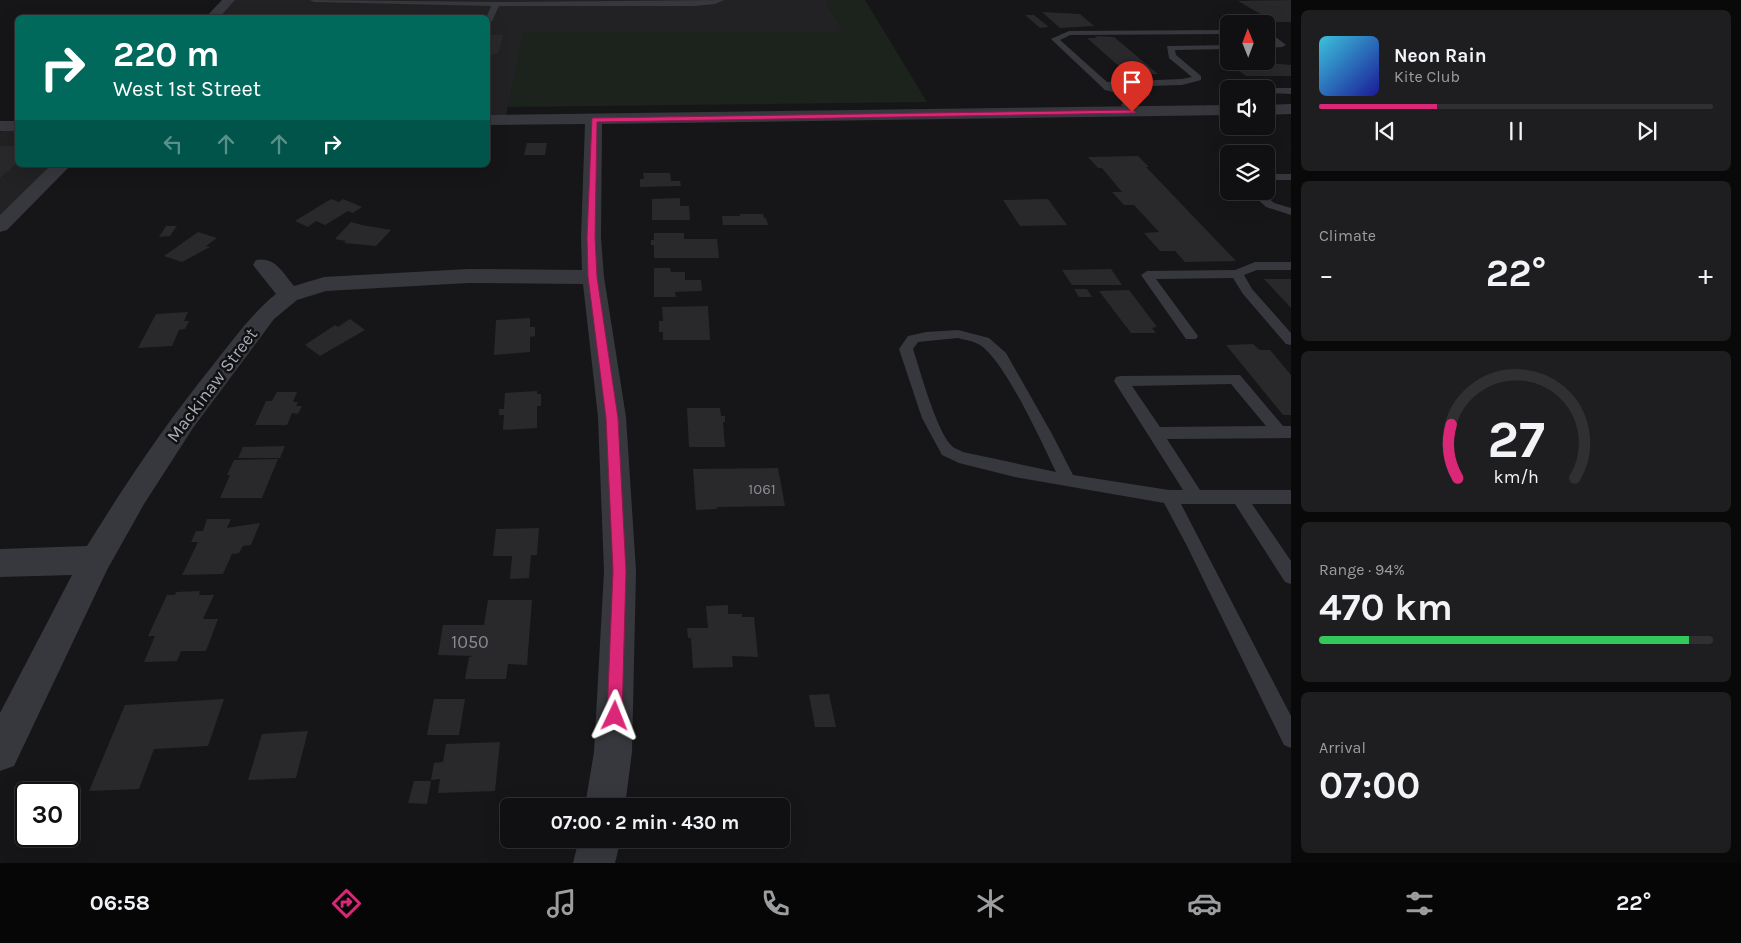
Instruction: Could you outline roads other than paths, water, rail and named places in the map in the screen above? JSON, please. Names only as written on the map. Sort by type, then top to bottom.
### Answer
[{"type":"street","points":[[214,15],[229,0]]},
{"type":"street","points":[[490,120],[594,120],[1122,104],[1220,109]]},
{"type":"street","points":[[1275,110],[1291,110]]},
{"type":"street","points":[[594,120],[591,237],[593,277],[612,418],[620,571],[613,752],[607,798]]},
{"type":"street","points":[[0,126],[15,126]]},
{"type":"street","points":[[0,226],[60,167]]},
{"type":"street","points":[[264,265],[289,296]]},
{"type":"street","name":"Mackinaw Street","points":[[0,752],[96,560],[134,495],[183,421],[266,314],[289,296],[324,284],[468,276],[593,277]]},
{"type":"street","points":[[0,563],[96,560]]},
{"type":"street","points":[[594,863],[598,848]]},
{"type":"lane","points":[[314,0],[496,4],[642,1],[704,3],[720,0]]},
{"type":"lane","points":[[490,17],[496,4]]},
{"type":"lane","points":[[1148,32],[1170,48],[1220,46]]},
{"type":"lane","points":[[1106,86],[1104,92],[1122,104],[1131,100],[1123,92],[1106,86],[1055,39],[1069,33],[1220,32]]},
{"type":"lane","points":[[1275,41],[1282,45],[1275,45]]},
{"type":"lane","points":[[1106,86],[1182,82],[1198,78],[1172,56],[1170,48]]},
{"type":"lane","points":[[1275,91],[1291,91]]},
{"type":"lane","points":[[1275,177],[1291,177]]},
{"type":"lane","points":[[1264,200],[1270,205],[1291,212]]},
{"type":"lane","points":[[1191,336],[1147,275],[1238,274],[1255,266],[1291,266]]},
{"type":"lane","points":[[1238,274],[1247,291],[1291,341]]},
{"type":"lane","points":[[1067,479],[1047,438],[1001,356],[984,341],[958,334],[926,336],[913,340],[906,349],[938,439],[948,453],[975,462],[1067,479],[1169,497],[1291,496]]},
{"type":"lane","points":[[1196,497],[1121,381],[1235,379],[1285,432]]},
{"type":"lane","points":[[1156,433],[1285,432]]},
{"type":"lane","points":[[1169,497],[1193,541],[1291,738]]},
{"type":"lane","points":[[1239,497],[1291,576]]}]
